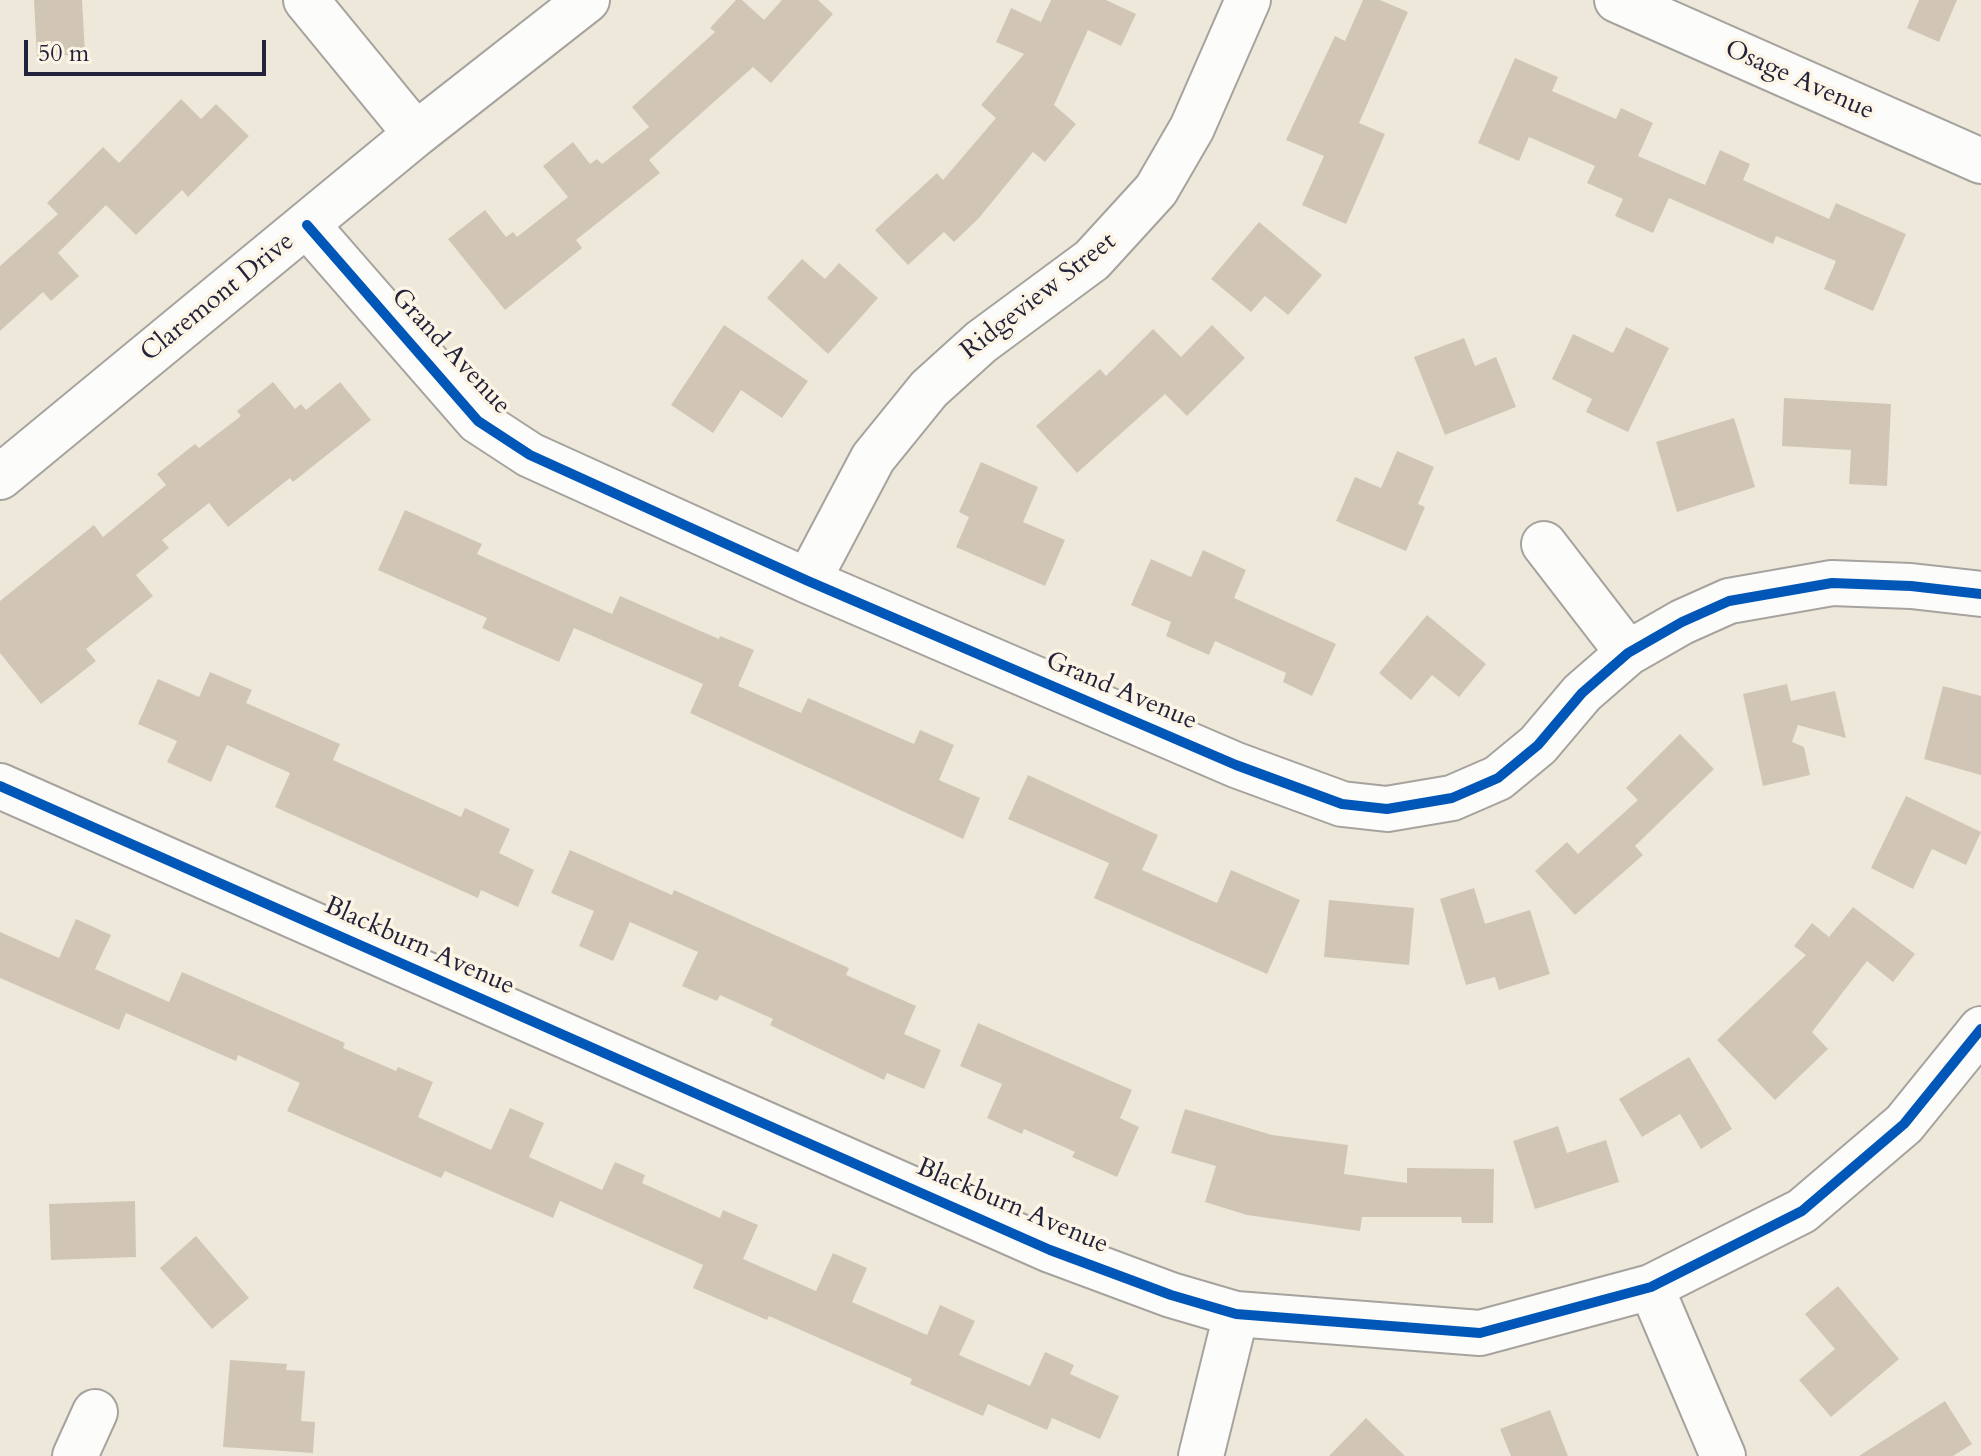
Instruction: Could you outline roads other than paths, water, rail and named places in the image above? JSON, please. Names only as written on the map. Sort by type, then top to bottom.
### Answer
[{"type":"street","points":[[306,0],[416,134]]},
{"type":"street","name":"Claremont Drive","points":[[0,477],[416,134],[587,0]]},
{"type":"street","name":"Ridgeview Street","points":[[808,581],[873,458],[929,389],[981,342],[1092,260],[1156,190],[1192,128],[1248,0]]},
{"type":"street","name":"Osage Avenue","points":[[1617,0],[1981,161]]},
{"type":"street","name":"Grand Avenue","points":[[307,225],[478,421],[530,455],[808,581],[1289,788],[1342,804],[1387,809],[1452,798],[1498,778],[1538,745],[1582,693],[1628,653],[1682,622],[1729,601],[1832,583],[1911,586],[1981,594]]},
{"type":"street","points":[[1544,544],[1628,653]]},
{"type":"street","name":"Blackburn Avenue","points":[[0,786],[1050,1250],[1171,1295],[1236,1314],[1480,1333],[1651,1287],[1802,1211],[1904,1124],[1981,1029]]},
{"type":"street","points":[[1651,1287],[1723,1456]]},
{"type":"street","points":[[1201,1456],[1236,1314]]},
{"type":"street","points":[[75,1456],[95,1412]]}]
